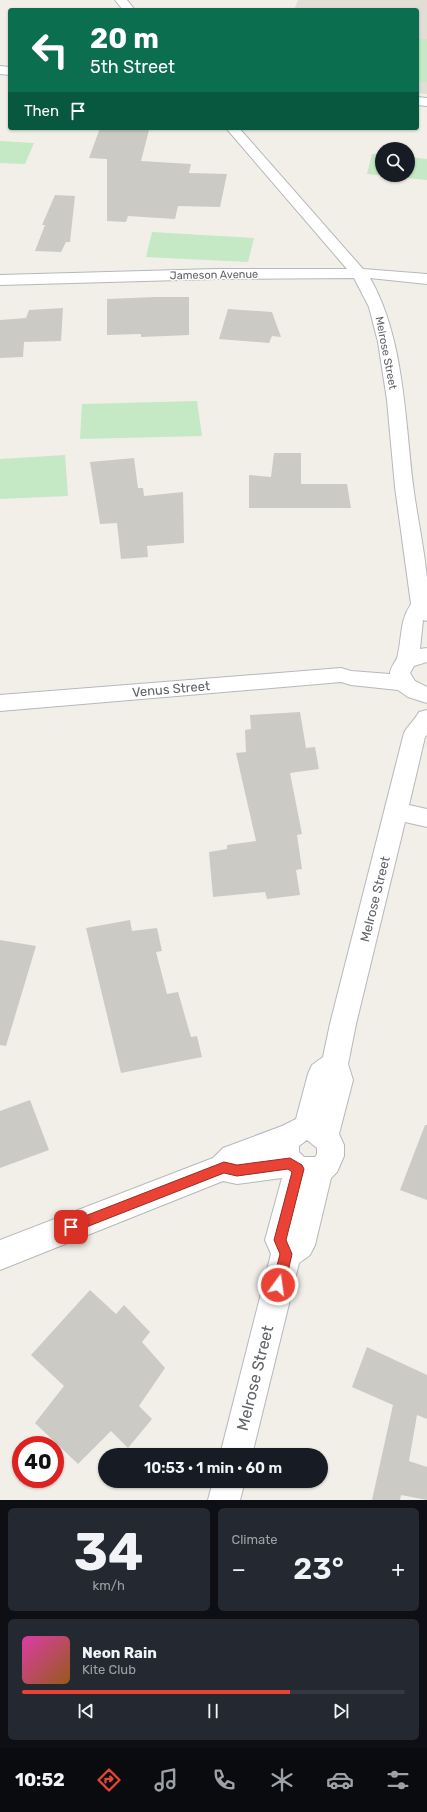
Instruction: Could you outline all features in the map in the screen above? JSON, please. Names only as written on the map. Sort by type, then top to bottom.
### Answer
[{"type":"street","points":[[121,0],[127,8]]},
{"type":"street","name":"Melrose Street","points":[[234,130],[359,273],[377,307],[386,342],[395,400],[404,487],[423,582],[425,611],[410,723],[421,726],[396,812],[335,1064],[340,1080],[307,1133]]},
{"type":"street","name":"Jameson Avenue","points":[[0,280],[216,274],[359,273],[427,279]]},
{"type":"street","name":"Venus Street","points":[[0,702],[341,675],[351,678],[416,672]]},
{"type":"street","points":[[396,812],[427,818]]},
{"type":"street","points":[[302,1167],[285,1154],[284,1144],[307,1133]]},
{"type":"street","points":[[0,1255],[224,1168],[233,1156],[307,1133],[330,1144],[331,1154],[327,1163],[302,1167],[237,1171],[224,1168]]},
{"type":"street","name":"Melrose Street","points":[[238,1448],[286,1254],[300,1245],[302,1167]]},
{"type":"street","points":[[224,1500],[227,1488]]},
{"type":"shaded area","points":[[298,0],[427,0],[427,94],[419,93],[419,8],[295,8]]},
{"type":"green space","points":[[427,39],[427,82],[419,81],[419,40]]},
{"type":"green space","points":[[0,141],[34,143],[25,164],[0,163]]},
{"type":"green space","points":[[372,154],[375,154],[375,175],[367,174]]},
{"type":"green space","points":[[415,158],[427,159],[427,180],[415,179]]},
{"type":"green space","points":[[152,232],[254,238],[248,262],[146,257]]},
{"type":"green space","points":[[197,401],[202,436],[80,439],[82,404]]},
{"type":"green space","points":[[65,455],[68,496],[0,499],[0,459]]},
{"type":"building","points":[[99,130],[149,130],[141,161],[191,164],[189,173],[227,174],[220,207],[178,206],[175,219],[128,216],[126,222],[107,221],[107,159],[89,158]]},
{"type":"building","points":[[55,195],[75,196],[70,242],[66,242],[61,252],[35,251],[45,225],[42,225]]},
{"type":"building","points":[[189,297],[189,335],[141,337],[141,334],[107,335],[107,299]]},
{"type":"building","points":[[63,308],[61,341],[24,342],[23,357],[0,358],[0,320],[26,318],[29,310]]},
{"type":"building","points":[[228,309],[272,312],[281,337],[272,336],[269,343],[219,339]]},
{"type":"building","points":[[274,453],[301,453],[301,484],[347,484],[351,508],[249,508],[249,475],[271,477]]},
{"type":"building","points":[[134,458],[138,488],[143,488],[144,496],[183,492],[184,543],[147,546],[148,557],[121,559],[117,523],[100,524],[90,462]]},
{"type":"building","points":[[300,712],[306,748],[315,747],[319,769],[290,773],[302,834],[297,835],[302,869],[296,870],[300,895],[267,899],[265,892],[213,897],[209,852],[227,849],[227,845],[256,841],[236,753],[246,752],[245,730],[251,729],[250,715]]},
{"type":"building","points":[[130,920],[132,931],[157,928],[162,951],[156,952],[167,994],[178,992],[191,1037],[197,1036],[202,1057],[121,1073],[86,928]]},
{"type":"building","points":[[0,940],[36,946],[6,1046],[0,1045]]},
{"type":"building","points":[[30,1100],[49,1150],[0,1168],[0,1111]]},
{"type":"building","points":[[425,1125],[427,1125],[427,1200],[400,1190]]},
{"type":"building","points":[[90,1290],[116,1314],[124,1305],[150,1332],[142,1342],[165,1368],[139,1406],[152,1419],[128,1448],[111,1431],[78,1464],[64,1451],[64,1436],[49,1436],[35,1423],[64,1386],[31,1355]]},
{"type":"building","points":[[367,1347],[427,1375],[427,1419],[417,1415],[409,1461],[427,1467],[427,1500],[401,1495],[400,1500],[372,1500],[393,1405],[352,1387]]},
{"type":"route","points":[[71,1227],[224,1168],[237,1171],[290,1163],[298,1169],[280,1240],[286,1254],[278,1285]]}]
